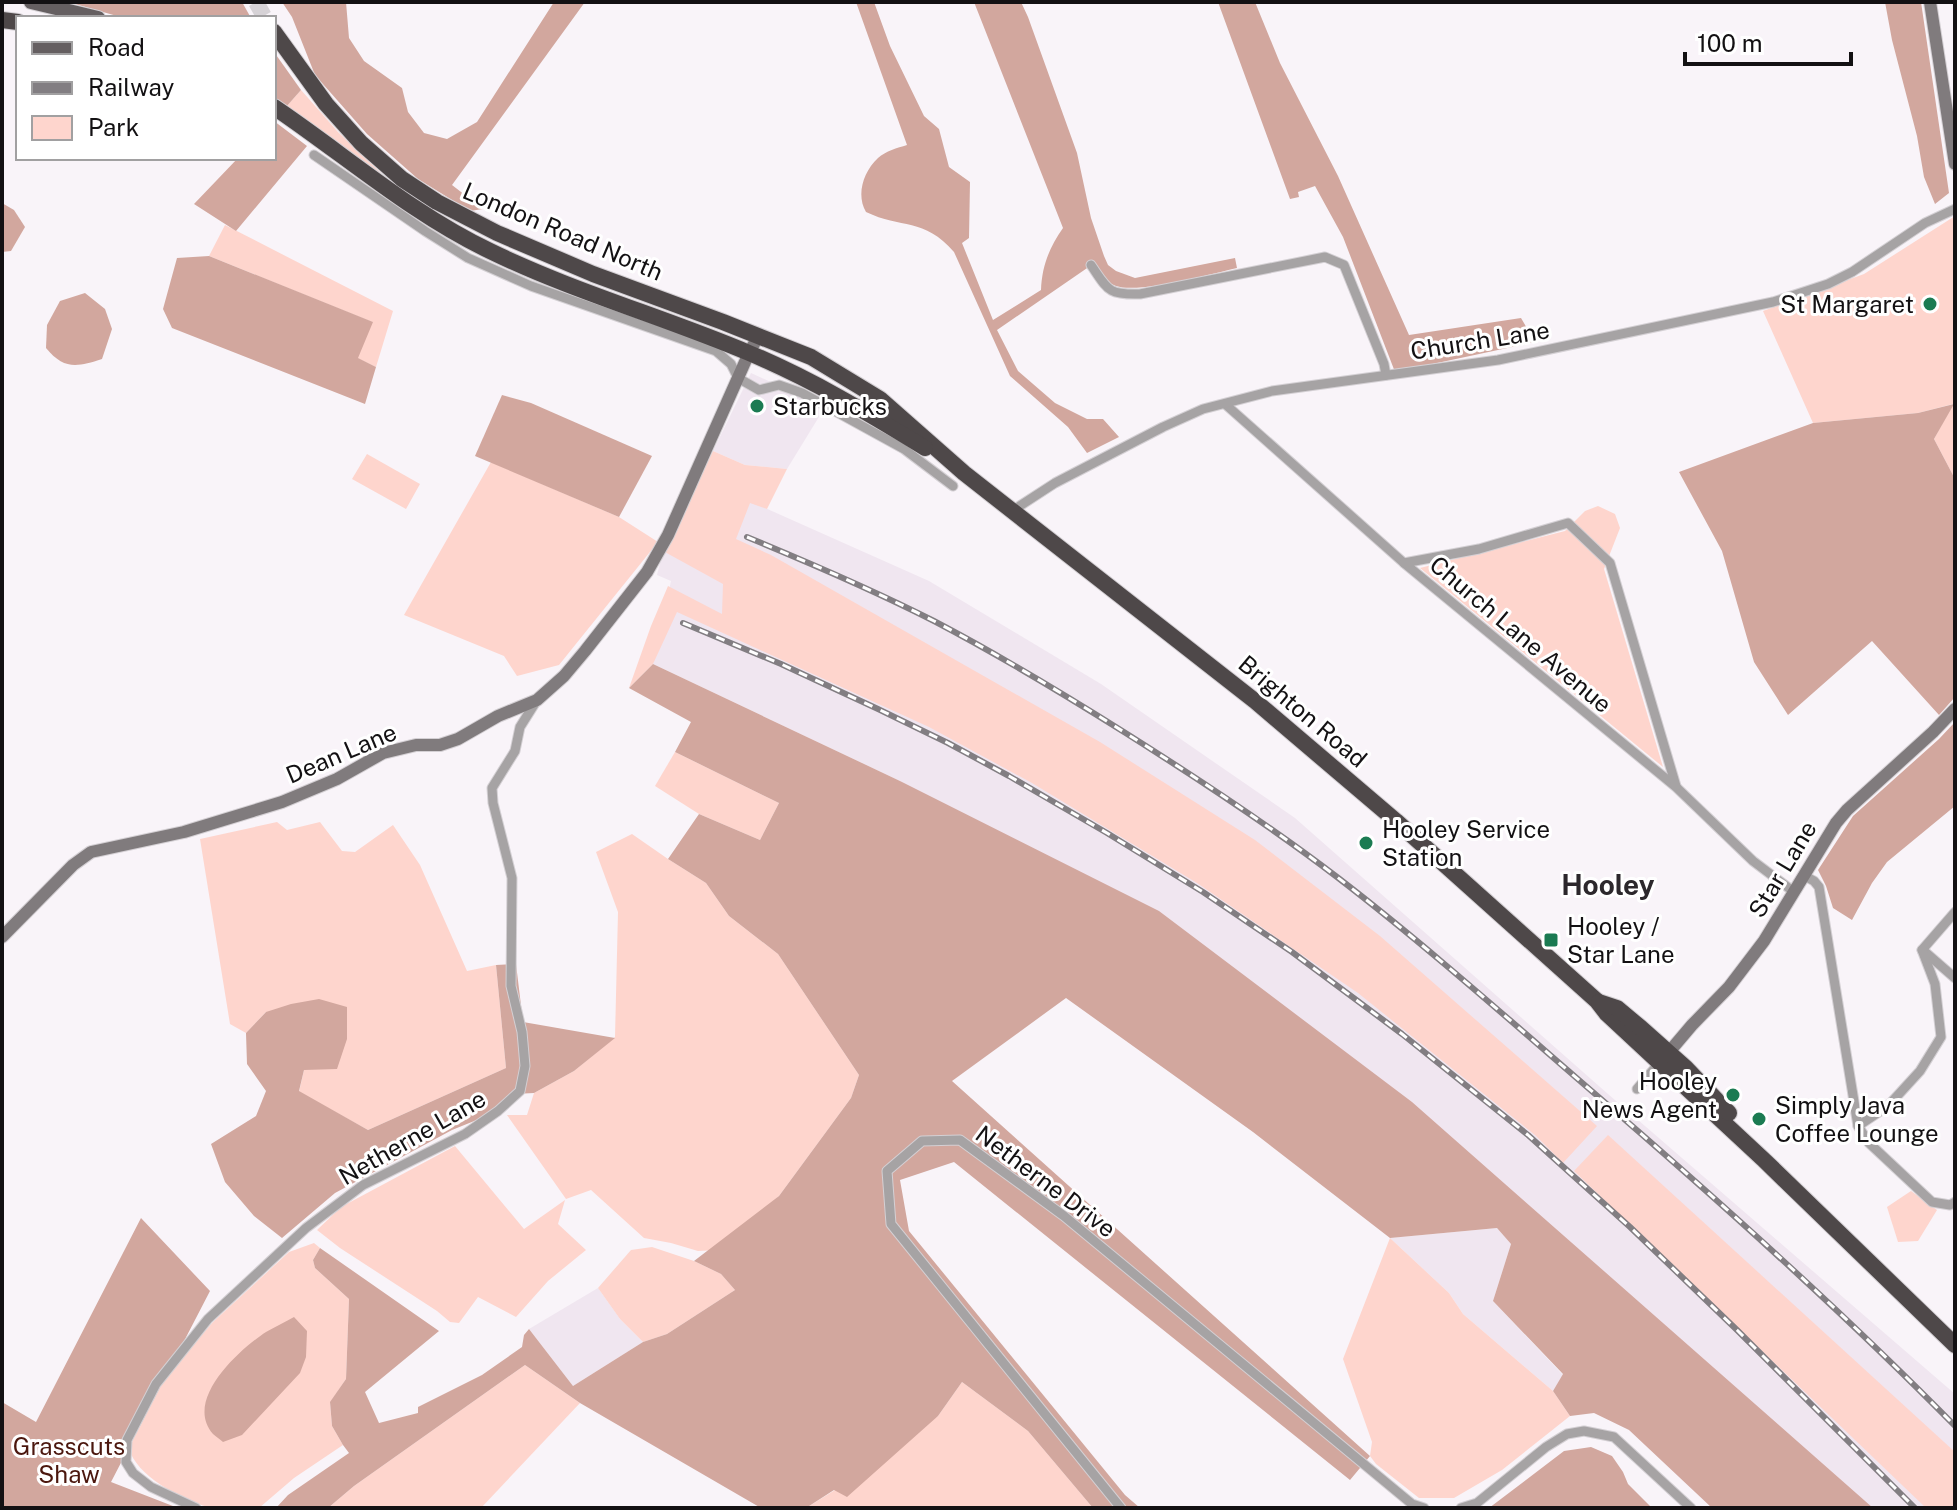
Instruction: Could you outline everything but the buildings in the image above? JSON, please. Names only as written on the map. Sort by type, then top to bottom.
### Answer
[{"type":"highway","name":"London Road North","points":[[276,35],[342,124],[380,162],[424,195],[471,221],[593,274],[759,335]]},
{"type":"highway","name":"London Road North","points":[[276,108],[409,203],[465,238],[537,273],[749,353]]},
{"type":"highway","name":"Brighton Road","points":[[759,335],[811,357],[870,392],[959,479]]},
{"type":"highway","name":"Brighton Road","points":[[749,353],[836,402],[1012,511],[1255,701],[1396,821],[1597,1001],[1617,1008],[1664,1058],[1686,1068],[1741,1125],[1764,1160],[1955,1345]]},
{"type":"main road","points":[[31,2],[90,16]]},
{"type":"street","points":[[1930,2],[1955,164]]},
{"type":"street","points":[[314,155],[468,258],[531,286],[716,351]]},
{"type":"street","name":"Church Lane","points":[[1012,511],[1055,483],[1203,409],[1272,391],[1498,360],[1773,302],[1828,284],[1852,272],[1925,223],[1955,209]]},
{"type":"street","points":[[1091,265],[1106,288],[1120,295],[1140,294],[1325,257],[1344,265],[1386,375]]},
{"type":"street","points":[[705,335],[716,351],[731,364],[738,378]]},
{"type":"street","name":"Dean Lane","points":[[2,937],[73,865],[91,852],[184,832],[282,802],[337,779],[383,753],[416,745],[440,745],[458,739],[498,716],[537,700],[564,676],[647,572],[668,535],[759,335]]},
{"type":"street","name":"Brighton Road","points":[[738,378],[759,390],[779,385],[836,402]]},
{"type":"street","name":"Church Lane Avenue","points":[[1225,404],[1404,563],[1676,787],[1753,861],[1794,892]]},
{"type":"street","points":[[1404,563],[1479,549],[1568,523],[1610,563],[1676,787]]},
{"type":"street","name":"Netherne Lane","points":[[196,1508],[151,1487],[133,1473],[126,1462],[127,1440],[156,1384],[208,1319],[306,1228],[363,1185],[465,1134],[520,1091],[525,1066],[522,1032],[511,986],[512,878],[492,788],[515,751],[520,727],[537,700]]},
{"type":"street","name":"Star Lane","points":[[1664,1058],[1729,987],[1764,941],[1830,831],[1847,810],[1955,709]]},
{"type":"street","points":[[1803,875],[1819,887],[1858,1126],[1869,1143],[1932,1202],[1950,1205],[1955,1202]]},
{"type":"street","points":[[1922,950],[1955,912]]},
{"type":"street","points":[[1858,1126],[1888,1106],[1920,1071],[1941,1037],[1935,984],[1922,950]]},
{"type":"street","points":[[1922,950],[1955,978]]},
{"type":"street","points":[[1637,1089],[1664,1058]]},
{"type":"street","name":"Netherne Drive","points":[[1121,1508],[891,1224],[887,1171],[922,1141],[960,1140],[1053,1208],[1400,1495],[1424,1508]]},
{"type":"street","points":[[1461,1508],[1477,1503],[1546,1447],[1567,1434],[1584,1431],[1614,1437],[1691,1508]]},
{"type":"shaded area","points":[[751,373],[825,407],[787,469],[745,465],[713,451]]},
{"type":"shaded area","points":[[718,487],[929,581],[1101,684],[1295,818],[1955,1394],[1955,1508],[1834,1508],[1477,1176],[900,781],[653,664],[671,581],[657,575],[663,551]]},
{"type":"shaded area","points":[[1497,1228],[1511,1244],[1493,1301],[1563,1375],[1553,1391],[1463,1314],[1449,1293],[1390,1238]]},
{"type":"shaded area","points":[[598,1288],[620,1319],[643,1342],[573,1386],[529,1329]]},
{"type":"green space","points":[[68,2],[242,2],[250,16],[117,16]]},
{"type":"green space","points":[[282,2],[346,2],[349,38],[364,61],[402,88],[408,112],[424,133],[447,139],[477,122],[554,2],[585,2],[452,185],[483,209],[470,211],[418,179],[367,134],[315,75],[292,17]]},
{"type":"green space","points":[[856,2],[874,2],[890,46],[924,116],[939,129],[949,167],[970,182],[969,238],[962,243],[993,320],[1041,290],[1047,258],[1063,228],[974,2],[1021,2],[1077,153],[1091,218],[1108,265],[1135,278],[1235,258],[1237,268],[1175,282],[1127,288],[1112,284],[1093,264],[997,330],[1018,371],[1055,403],[1087,419],[1103,419],[1119,437],[1087,453],[1068,427],[1010,376],[954,252],[933,233],[922,228],[866,212],[861,191],[868,170],[881,156],[907,145]]},
{"type":"green space","points":[[1218,2],[1255,2],[1280,63],[1338,176],[1409,335],[1521,318],[1535,342],[1395,372],[1343,237],[1315,186],[1298,192],[1299,197],[1290,199]]},
{"type":"green space","points":[[1885,2],[1921,2],[1949,193],[1935,204],[1924,177]]},
{"type":"green space","points":[[276,55],[301,90],[286,107],[276,100]]},
{"type":"green space","points":[[301,90],[338,132],[381,173],[377,175],[335,140],[286,107]]},
{"type":"green space","points":[[276,123],[307,146],[236,231],[194,204],[236,160],[276,160]]},
{"type":"green space","points":[[2,203],[14,210],[25,227],[11,251],[2,252]]},
{"type":"green space","points":[[1955,216],[1955,479],[1934,439],[1953,404],[1918,413],[1813,423],[1763,311],[1864,274]]},
{"type":"green space","points":[[225,225],[393,311],[376,367],[357,358],[372,322],[209,256]]},
{"type":"green space","points":[[209,256],[373,322],[358,358],[376,367],[365,404],[172,328],[163,309],[177,258]]},
{"type":"green space","points":[[85,293],[105,309],[112,329],[102,359],[71,365],[59,360],[46,348],[47,325],[60,301]]},
{"type":"green space","points":[[502,395],[531,403],[652,456],[619,517],[475,456]]},
{"type":"green space","points":[[1954,404],[1934,439],[1955,479],[1955,697],[1939,715],[1872,641],[1788,715],[1754,662],[1722,551],[1679,472],[1813,423],[1918,413]]},
{"type":"green space","points":[[713,451],[745,465],[787,469],[767,509],[750,503],[736,539],[771,555],[1100,742],[1255,840],[1380,936],[1597,1126],[1563,1163],[1535,1135],[1358,993],[1197,883],[1032,783],[929,727],[677,612],[653,664],[629,688],[668,586],[722,614],[723,584],[663,551]]},
{"type":"green space","points":[[367,454],[420,484],[406,509],[352,479]]},
{"type":"green space","points":[[491,462],[619,517],[658,542],[559,665],[517,676],[504,656],[404,615]]},
{"type":"green space","points":[[1598,506],[1615,514],[1620,528],[1604,569],[1663,767],[1420,568],[1565,531],[1585,511]]},
{"type":"green space","points":[[653,664],[900,781],[1159,911],[1412,1102],[1873,1508],[1712,1508],[1629,1430],[1594,1413],[1570,1416],[1553,1391],[1563,1374],[1493,1301],[1511,1244],[1497,1228],[1390,1238],[1253,1132],[1066,998],[952,1081],[1370,1456],[1350,1480],[954,1162],[900,1180],[909,1231],[1125,1495],[1140,1508],[1093,1508],[1028,1431],[962,1382],[938,1416],[847,1497],[834,1490],[806,1508],[761,1508],[580,1403],[525,1365],[354,1486],[328,1508],[276,1508],[288,1495],[349,1453],[332,1426],[330,1402],[346,1379],[349,1299],[315,1268],[313,1260],[320,1248],[439,1331],[365,1392],[379,1423],[418,1413],[418,1407],[482,1375],[522,1347],[524,1335],[529,1329],[573,1386],[643,1342],[667,1334],[735,1290],[721,1274],[694,1261],[779,1196],[851,1098],[859,1075],[778,954],[729,916],[706,883],[668,859],[699,814],[760,840],[779,803],[675,752],[691,722],[629,688]]},
{"type":"green space","points":[[1955,722],[1955,806],[1887,862],[1852,920],[1833,908],[1818,870],[1853,816]]},
{"type":"green space","points":[[675,752],[779,803],[760,840],[699,814],[655,786]]},
{"type":"green space","points":[[277,822],[287,830],[320,822],[342,851],[355,852],[393,825],[420,865],[467,971],[496,965],[506,1068],[368,1130],[299,1092],[304,1070],[266,1012],[246,1033],[230,1024],[200,839]]},
{"type":"green space","points":[[632,834],[706,883],[729,916],[778,954],[859,1075],[851,1098],[779,1196],[719,1250],[698,1251],[644,1238],[591,1190],[566,1199],[507,1115],[527,1115],[534,1093],[574,1071],[615,1037],[618,912],[596,852]]},
{"type":"green space","points":[[516,964],[523,1022],[615,1038],[574,1071],[534,1093],[515,1094],[494,1113],[452,1130],[335,1193],[282,1238],[254,1216],[225,1182],[211,1144],[256,1116],[266,1091],[247,1064],[246,1033],[266,1012],[319,999],[347,1007],[347,1039],[337,1069],[304,1070],[299,1091],[368,1130],[506,1068],[496,965]]},
{"type":"green space","points":[[1608,1135],[1955,1452],[1955,1508],[1926,1508],[1574,1171]]},
{"type":"green space","points":[[455,1146],[524,1229],[565,1200],[558,1224],[586,1250],[548,1281],[516,1317],[478,1297],[459,1323],[450,1322],[317,1230],[341,1207]]},
{"type":"green space","points":[[1911,1191],[1937,1210],[1918,1241],[1898,1242],[1887,1207]]},
{"type":"green space","name":"Grasscuts Shaw","points":[[141,1218],[210,1291],[111,1482],[178,1508],[2,1508],[2,1402],[36,1422]]},
{"type":"green space","points":[[1390,1238],[1449,1293],[1463,1314],[1553,1391],[1570,1416],[1502,1470],[1454,1498],[1419,1498],[1376,1464],[1370,1456],[1372,1442],[1343,1359]]},
{"type":"green space","points":[[314,1243],[320,1248],[313,1260],[315,1268],[349,1299],[346,1379],[330,1403],[332,1426],[343,1445],[294,1478],[259,1508],[208,1507],[161,1485],[140,1468],[129,1448],[165,1378],[213,1322],[289,1252]]},
{"type":"green space","points":[[652,1247],[721,1274],[735,1290],[667,1334],[643,1342],[620,1319],[598,1288],[631,1250]]},
{"type":"green space","points":[[294,1317],[307,1331],[306,1357],[300,1373],[242,1435],[223,1442],[213,1434],[206,1421],[205,1406],[210,1391],[218,1377],[243,1350],[266,1332]]},
{"type":"green space","points":[[525,1365],[580,1403],[481,1508],[328,1508],[354,1486]]},
{"type":"green space","points":[[962,1382],[1028,1431],[1093,1508],[806,1508],[938,1416]]},
{"type":"green space","points":[[1591,1447],[1612,1456],[1628,1484],[1652,1508],[1489,1508],[1564,1451]]},
{"type":"tunnel","points":[[256,2],[264,16]]},
{"type":"railway","points":[[747,537],[888,598],[1006,661],[1179,767],[1311,858],[1432,954],[1682,1169],[1821,1295],[1955,1426]]},
{"type":"railway","points":[[683,623],[781,664],[948,743],[1107,833],[1292,952],[1402,1034],[1528,1135],[1737,1330],[1915,1508]]},
{"type":"place","name":"St Margaret","points":[[1930,304]]},
{"type":"place","name":"Starbucks","points":[[757,406]]},
{"type":"place","name":"Hooley Service Station","points":[[1366,843]]},
{"type":"place","name":"Hooley / Star Lane","points":[[1551,940]]},
{"type":"place","name":"Hooley News Agent","points":[[1733,1095]]},
{"type":"place","name":"Simply Java Coffee Lounge","points":[[1759,1119]]},
{"type":"district","name":"Hooley","points":[[1608,884]]}]
